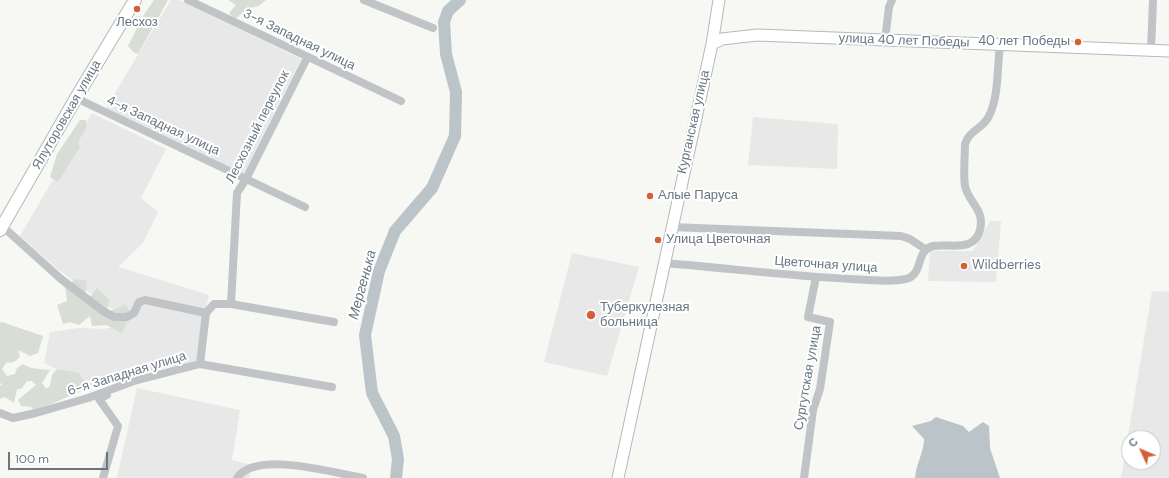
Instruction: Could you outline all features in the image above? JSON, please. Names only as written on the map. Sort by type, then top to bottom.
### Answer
[{"type":"main road","name":"Ялуторовская улица","points":[[1,228],[76,98],[135,0]]},
{"type":"main road","name":"Курганская улица","points":[[618,478],[671,227],[712,44],[719,0]]},
{"type":"main road","name":"улица 40 лет Победы","points":[[712,44],[722,39],[757,35],[1169,51]]},
{"type":"street","name":"3-я Западная улица","points":[[188,0],[307,58],[401,101]]},
{"type":"street","points":[[364,0],[432,28]]},
{"type":"street","points":[[885,40],[889,6],[892,0]]},
{"type":"street","points":[[1151,50],[1153,0]]},
{"type":"street","points":[[671,227],[901,236],[910,239],[925,249],[933,246],[957,247],[968,244],[976,238],[980,230],[981,217],[980,211],[971,201],[965,184],[965,144],[967,137],[984,124],[994,104],[1000,45]]},
{"type":"street","name":"Лесхозный переулок","points":[[231,304],[237,193],[246,179],[307,58]]},
{"type":"street","name":"4-я Западная улица","points":[[76,98],[305,207]]},
{"type":"street","points":[[1,228],[61,279],[103,311],[114,317],[128,317],[134,312],[139,302],[146,300],[206,312]]},
{"type":"street","name":"Цветочная улица","points":[[664,263],[816,278],[889,281],[909,278],[916,271],[925,249]]},
{"type":"street","name":"Сургутская улица","points":[[804,478],[813,410],[820,389],[830,322],[808,318],[816,278]]},
{"type":"street","points":[[200,364],[206,312],[214,304],[231,304],[334,322]]},
{"type":"street","name":"6-я Западная улица","points":[[0,414],[13,418],[36,413],[88,398],[134,381],[200,364],[332,388]]},
{"type":"street","points":[[103,478],[118,426],[99,399],[134,381]]},
{"type":"street","points":[[237,478],[248,468],[263,464],[288,465],[320,474],[363,478]]},
{"type":"shaded area","points":[[154,0],[168,0],[138,54],[133,52],[128,46],[143,16]]},
{"type":"shaded area","points":[[171,0],[179,0],[301,59],[244,174],[106,108]]},
{"type":"shaded area","points":[[228,0],[266,0],[259,6],[249,8],[235,19],[229,13],[236,5]]},
{"type":"shaded area","points":[[92,113],[166,149],[141,198],[158,212],[143,243],[118,267],[209,295],[205,311],[145,298],[128,315],[110,308],[59,270],[20,236]]},
{"type":"shaded area","points":[[753,117],[838,124],[837,169],[748,165]]},
{"type":"shaded area","points":[[80,120],[86,120],[86,128],[78,142],[80,147],[58,182],[50,177],[57,154]]},
{"type":"shaded area","points":[[990,221],[1001,221],[996,282],[928,281],[930,251],[973,251]]},
{"type":"shaded area","name":"Туберкулезная больница","points":[[572,253],[639,267],[607,376],[544,362]]},
{"type":"shaded area","points":[[76,279],[87,281],[85,294],[91,296],[97,288],[109,300],[107,312],[125,305],[131,313],[122,333],[106,325],[92,326],[90,316],[79,325],[70,322],[63,324],[57,305],[67,301],[65,286]]},
{"type":"shaded area","points":[[1152,291],[1169,292],[1169,478],[1121,478],[1122,470],[1161,470],[1161,430],[1129,430]]},
{"type":"shaded area","points":[[146,301],[204,314],[197,362],[134,374],[91,386],[44,363],[50,332],[79,328],[105,329],[132,319],[140,303]]},
{"type":"shaded area","points":[[2,322],[43,336],[38,353],[30,356],[18,350],[20,357],[14,362],[6,363],[2,369],[7,376],[15,374],[17,368],[23,364],[31,368],[50,370],[42,383],[46,389],[50,386],[52,375],[57,369],[79,373],[88,388],[35,411],[31,407],[21,406],[18,400],[36,385],[32,381],[27,381],[21,389],[17,389],[14,403],[5,397],[0,399],[0,386],[2,384],[0,383],[0,323]]},
{"type":"shaded area","points":[[137,388],[240,410],[232,460],[252,465],[249,478],[117,478]]},
{"type":"shaded area","points":[[936,417],[963,426],[969,432],[983,422],[989,426],[990,448],[1000,478],[915,478],[923,449],[924,439],[912,426],[931,421]]},
{"type":"waterway","name":"Мергенька","points":[[396,478],[398,459],[394,436],[372,393],[365,335],[379,271],[395,231],[432,188],[455,136],[456,92],[446,54],[444,22],[448,11],[460,0]]},
{"type":"place","name":"Лесхоз","points":[[137,9]]},
{"type":"place","name":"40 лет Победы","points":[[1078,42]]},
{"type":"place","name":"Алые Паруса","points":[[650,196]]},
{"type":"place","name":"Улица Цветочная","points":[[658,240]]},
{"type":"place","name":"Wildberries","points":[[964,266]]},
{"type":"place","name":"Туберкулезная больница","points":[[591,315]]}]
